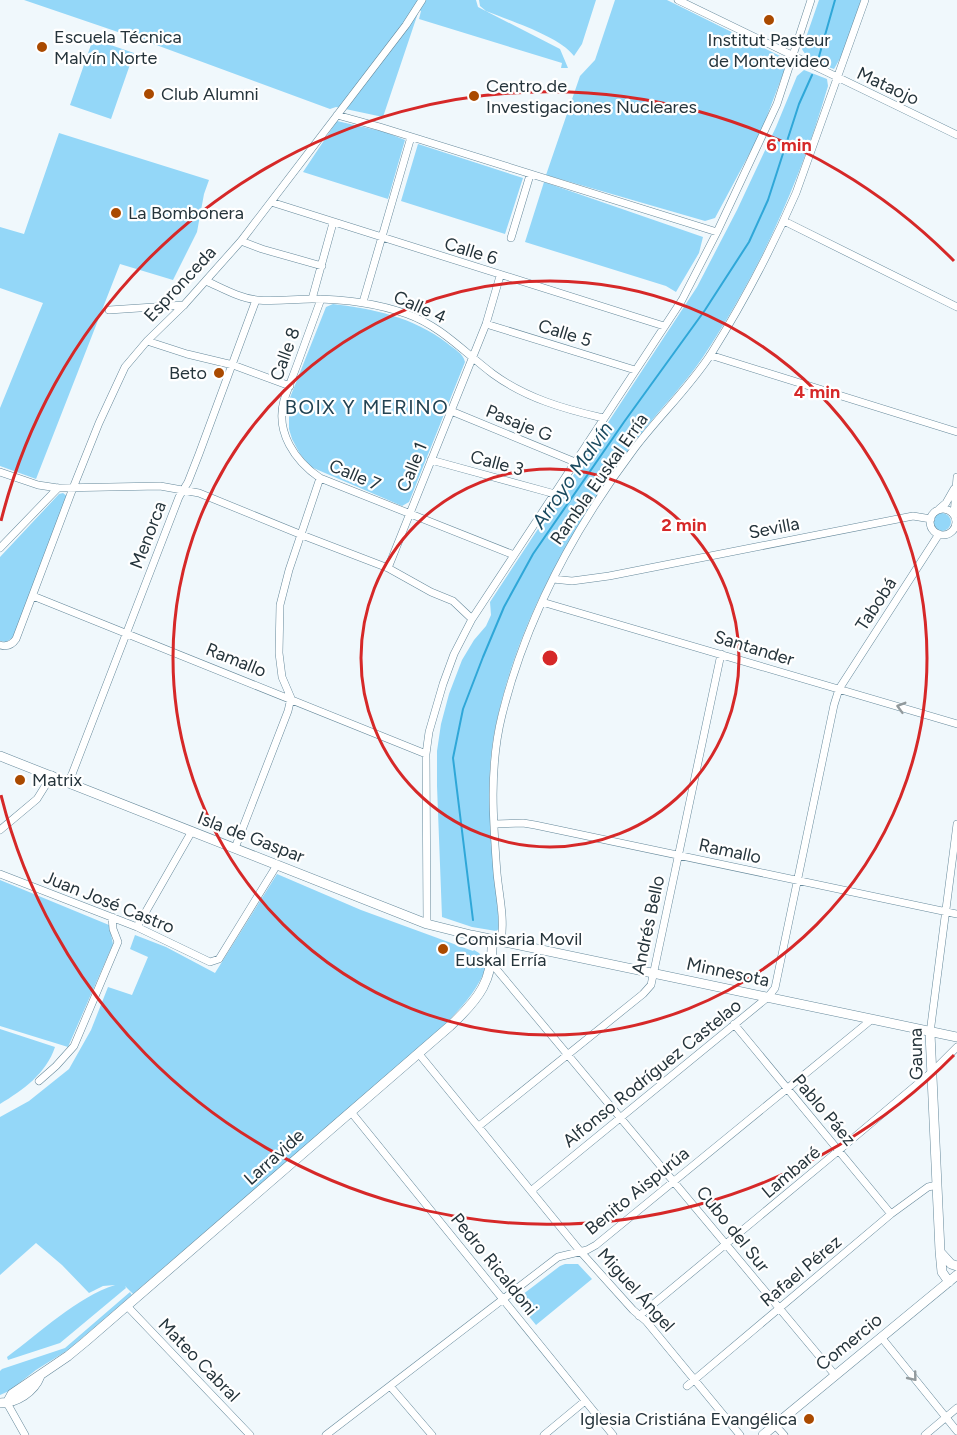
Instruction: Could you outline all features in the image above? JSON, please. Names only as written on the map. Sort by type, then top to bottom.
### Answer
[{"type":"street","name":"Espronceda","points":[[0,645],[7,646],[16,639],[73,488],[125,367],[241,241],[406,25],[422,0]]},
{"type":"street","name":"Mataojo","points":[[678,0],[957,135]]},
{"type":"street","name":"Rambla Euskal Erría","points":[[428,924],[426,754],[429,732],[442,684],[454,654],[472,619],[682,300],[717,232],[777,104],[811,0]]},
{"type":"street","name":"Rambla Euskal Erría","points":[[497,940],[503,927],[495,824],[494,757],[502,715],[524,643],[552,579],[579,529],[628,458],[710,355],[747,291],[784,221],[814,147],[836,78],[865,0]]},
{"type":"street","points":[[337,115],[717,232]]},
{"type":"street","points":[[363,302],[411,137]]},
{"type":"street","points":[[511,238],[530,175]]},
{"type":"street","name":"Calle 6","points":[[271,202],[664,326]]},
{"type":"street","points":[[784,221],[957,307]]},
{"type":"street","points":[[312,299],[333,223]]},
{"type":"street","points":[[241,241],[321,266]]},
{"type":"street","name":"Calle 1","points":[[388,568],[486,324],[500,276]]},
{"type":"street","name":"Calle 4","points":[[206,281],[256,300],[321,299],[363,302],[411,315],[443,333],[494,374],[536,399],[603,418]]},
{"type":"street","name":"Calle 8","points":[[294,455],[286,440],[283,424],[284,400],[321,299]]},
{"type":"street","name":"Menorca","points":[[69,782],[179,497],[199,454],[256,300]]},
{"type":"street","points":[[109,310],[184,305]]},
{"type":"street","name":"Calle 5","points":[[486,324],[635,370]]},
{"type":"street","points":[[147,341],[233,365],[290,386]]},
{"type":"street","points":[[710,355],[957,432]]},
{"type":"street","name":"Pasaje G","points":[[451,411],[576,462]]},
{"type":"street","name":"Calle 7","points":[[294,455],[320,478],[514,555]]},
{"type":"street","name":"Calle 3","points":[[431,460],[555,494]]},
{"type":"street","points":[[0,472],[38,485],[58,488],[145,485],[200,493],[388,568],[431,592],[453,601],[472,619]]},
{"type":"street","points":[[235,848],[291,698],[282,677],[279,619],[284,587],[320,478]]},
{"type":"street","points":[[957,481],[954,515],[956,530],[949,534],[939,534],[931,526],[931,519],[946,503],[957,481]]},
{"type":"street","points":[[0,548],[58,488]]},
{"type":"street","points":[[939,510],[947,510],[954,515]]},
{"type":"street","name":"Sevilla","points":[[552,579],[572,581],[609,576],[913,516],[931,519]]},
{"type":"street","name":"Tabobá","points":[[839,689],[939,534]]},
{"type":"street","name":"Ramallo","points":[[33,596],[426,754]]},
{"type":"street","name":"Santander","points":[[542,602],[957,724]]},
{"type":"street","name":"Andrés Bello","points":[[479,1126],[643,994],[651,985],[721,654]]},
{"type":"street","name":"Alfonso Rodríguez Castelao","points":[[532,1190],[768,997],[775,988],[839,689]]},
{"type":"street","name":"Isla de Gaspar","points":[[0,756],[428,924],[497,940]]},
{"type":"street","points":[[0,830],[37,799],[52,775]]},
{"type":"street","name":"Ramallo","points":[[495,824],[535,825],[957,914]]},
{"type":"street","name":"Gauna","points":[[949,1282],[942,1272],[940,1251],[930,1033],[957,824]]},
{"type":"street","points":[[137,927],[192,831]]},
{"type":"street","name":"Juan José Castro","points":[[0,874],[137,927],[206,962],[213,962],[219,959],[277,865]]},
{"type":"street","points":[[39,1081],[67,1055],[78,1037],[118,942],[113,929],[112,917]]},
{"type":"street","name":"Larravide","points":[[3,1403],[19,1399],[38,1382],[40,1376],[69,1356],[419,1054],[468,1008],[485,984],[497,940]]},
{"type":"street","name":"Minnesota","points":[[497,940],[957,1037]]},
{"type":"street","name":"Cubo del Sur","points":[[492,964],[835,1375]]},
{"type":"street","name":"Benito Aispurúa","points":[[326,1435],[558,1257],[596,1245],[871,1020]]},
{"type":"street","name":"Pablo Páez","points":[[734,1024],[891,1214]]},
{"type":"street","name":"Lambaré","points":[[639,1316],[726,1246],[933,1071],[957,1047]]},
{"type":"street","name":"Miguel Ángel","points":[[419,1054],[580,1251],[694,1379],[740,1435]]},
{"type":"street","name":"Pedro Ricaldoni","points":[[351,1112],[613,1435]]},
{"type":"street","name":"Rafael Pérez","points":[[687,1386],[891,1214],[923,1190],[937,1185]]},
{"type":"street","points":[[940,1251],[951,1264],[957,1266]]},
{"type":"street","name":"Comercio","points":[[763,1435],[957,1275]]},
{"type":"street","name":"Mateo Cabral","points":[[127,1306],[250,1435]]},
{"type":"street","points":[[881,1338],[957,1431]]},
{"type":"street","points":[[390,1386],[432,1435]]},
{"type":"street","points":[[544,1435],[585,1401]]},
{"type":"street","points":[[3,1403],[25,1435]]},
{"type":"street","points":[[925,1435],[957,1407]]},
{"type":"street","points":[[775,1425],[784,1435]]},
{"type":"shaded area","points":[[24,0],[476,0],[478,7],[560,49],[568,68],[561,68],[562,63],[419,19],[421,11],[419,10],[383,117],[336,107],[330,109],[159,46]]},
{"type":"shaded area","points":[[479,0],[596,0],[582,44],[574,56],[546,36],[486,11],[480,6]]},
{"type":"shaded area","points":[[615,0],[667,0],[784,58],[786,66],[761,132],[715,218],[705,221],[546,175],[580,76],[595,60]]},
{"type":"shaded area","points":[[819,0],[861,0],[846,48],[834,69],[811,59],[802,49]]},
{"type":"shaded area","points":[[93,39],[134,53],[111,119],[70,105]]},
{"type":"shaded area","points":[[804,70],[827,79],[828,86],[805,157],[760,260],[703,357],[641,434],[572,536],[535,607],[506,684],[496,724],[490,775],[491,826],[499,929],[496,931],[472,927],[442,917],[437,751],[449,694],[462,660],[486,626],[491,615],[490,602],[697,287],[737,210],[797,76]]},
{"type":"shaded area","points":[[337,121],[385,132],[405,140],[388,199],[303,172]]},
{"type":"shaded area","points":[[59,133],[209,180],[197,232],[173,280],[120,264],[36,479],[0,466],[0,408],[43,303],[0,288],[0,227],[24,234]]},
{"type":"shaded area","points":[[418,144],[523,178],[505,234],[401,201]]},
{"type":"shaded area","points":[[544,182],[703,237],[699,253],[676,292],[666,286],[525,242]]},
{"type":"shaded area","points":[[333,304],[378,312],[407,321],[434,334],[458,351],[464,359],[465,362],[409,502],[402,506],[311,467],[300,454],[292,439],[289,429],[289,400],[326,307]]},
{"type":"shaded area","points":[[63,493],[67,496],[14,637],[6,642],[0,641],[0,557],[59,494]]},
{"type":"shaded area","points":[[942,513],[948,516],[951,522],[948,528],[942,531],[936,528],[933,522],[936,516]]},
{"type":"shaded area","points":[[277,874],[361,910],[474,950],[487,964],[478,984],[466,1002],[436,1033],[133,1294],[125,1286],[126,1288],[60,1343],[8,1360],[7,1357],[59,1316],[87,1298],[115,1285],[103,1286],[89,1293],[62,1265],[36,1243],[0,1275],[0,1117],[29,1101],[69,1069],[91,1030],[108,987],[132,995],[148,957],[130,949],[135,935],[166,947],[215,973]]},
{"type":"shaded area","points":[[0,880],[109,925],[113,944],[68,1047],[0,1026]]},
{"type":"shaded area","points":[[0,1029],[55,1047],[40,1073],[25,1087],[0,1104]]},
{"type":"shaded area","points":[[565,1264],[578,1264],[592,1279],[536,1325],[518,1303],[518,1298]]},
{"type":"shaded area","points":[[130,1292],[132,1295],[68,1350],[0,1395],[0,1371],[2,1369],[65,1348]]},
{"type":"waterway","name":"Arroyo Malvín","points":[[818,60],[835,0]]},
{"type":"waterway","name":"Arroyo Malvín","points":[[473,920],[453,758],[463,709],[483,657],[504,607],[533,554],[705,310],[749,242],[768,200],[799,104],[812,75]]},
{"type":"place","name":"Institut Pasteur de Montevideo","points":[[769,20]]},
{"type":"place","name":"Escuela Técnica Malvín Norte","points":[[42,47]]},
{"type":"place","name":"Club Alumni","points":[[149,94]]},
{"type":"place","name":"Centro de Investigaciones Nucleares","points":[[474,96]]},
{"type":"place","name":"La Bombonera","points":[[116,213]]},
{"type":"place","name":"Beto","points":[[219,373]]},
{"type":"place","name":"Matrix","points":[[20,780]]},
{"type":"place","name":"Comisaria Movil Euskal Erría","points":[[443,949]]},
{"type":"place","name":"Iglesia Cristiána Evangélica","points":[[809,1419]]},
{"type":"district","name":"BOIX Y MERINO","points":[[367,407]]}]
